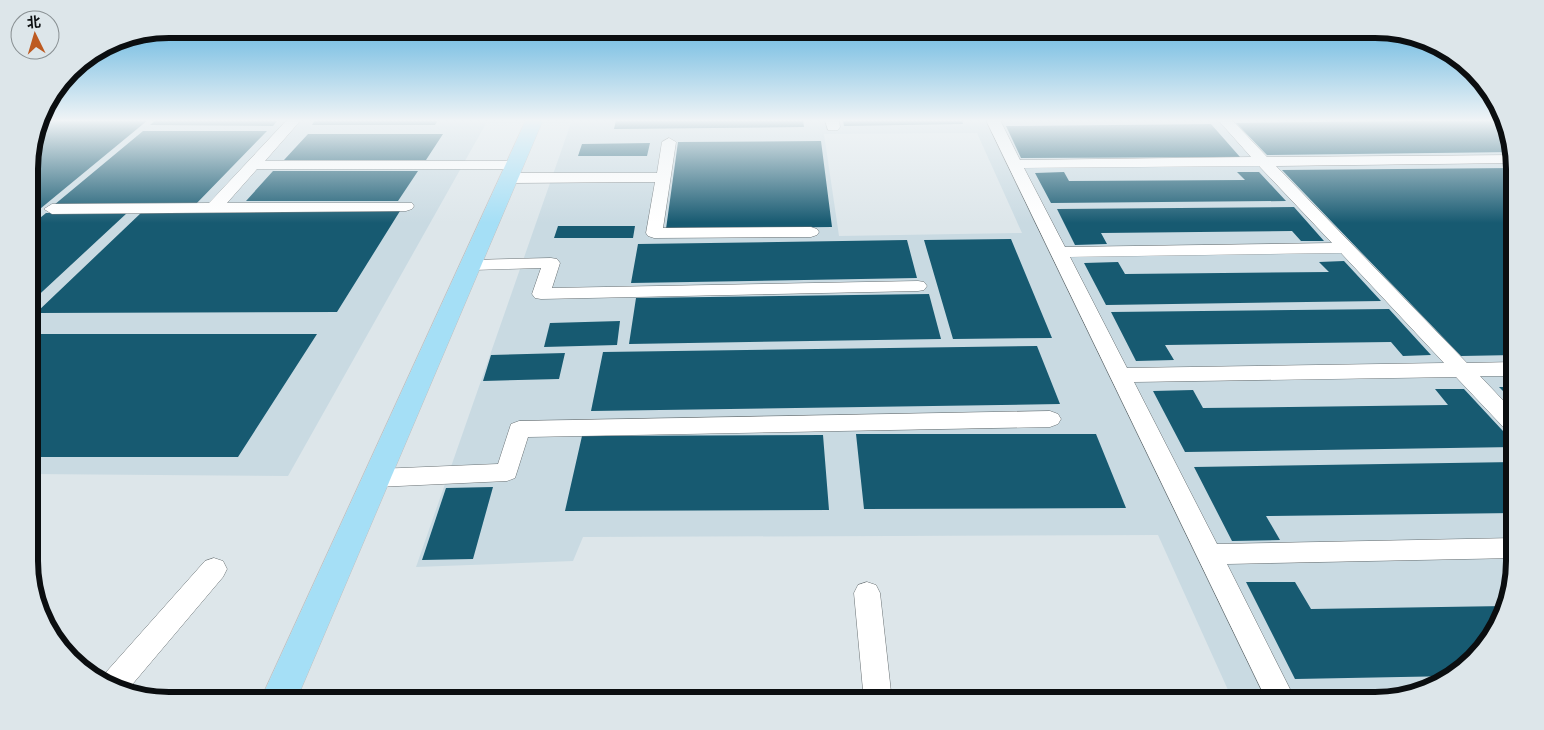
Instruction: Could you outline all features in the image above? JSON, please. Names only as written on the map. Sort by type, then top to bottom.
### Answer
[{"type":"main road","points":[[282,692],[520,154]]},
{"type":"street","points":[[214,208],[264,154]]},
{"type":"street","points":[[667,154],[654,233],[811,232]]},
{"type":"street","points":[[1010,154],[1278,692]]},
{"type":"street","points":[[1256,154],[1506,416]]},
{"type":"street","points":[[1015,164],[1505,159]]},
{"type":"street","points":[[254,165],[513,171],[663,177]]},
{"type":"street","points":[[52,209],[406,206]]},
{"type":"street","points":[[1058,252],[1346,248]]},
{"type":"street","points":[[472,265],[551,263],[541,294],[918,286]]},
{"type":"street","points":[[1120,375],[1506,369]]},
{"type":"street","points":[[377,478],[507,472],[519,429],[1050,419]]},
{"type":"street","points":[[1209,554],[1506,548]]},
{"type":"street","points":[[116,682],[214,569]]},
{"type":"street","points":[[867,593],[877,692]]},
{"type":"shaded area","points":[[107,154],[469,154],[288,476],[38,474],[38,211]]},
{"type":"shaded area","points":[[560,154],[827,154],[839,236],[1022,233],[986,154],[1505,154],[1506,562],[1504,587],[1497,612],[1474,648],[1448,670],[1418,686],[1384,692],[1229,692],[1158,535],[583,537],[573,561],[416,567]]},
{"type":"building","points":[[39,154],[107,154],[38,211]]},
{"type":"building","points":[[115,154],[245,154],[195,205],[54,205]]},
{"type":"building","points":[[289,154],[430,154],[426,160],[284,160]]},
{"type":"building","points":[[579,154],[647,154],[647,156],[578,156]]},
{"type":"building","points":[[676,154],[823,154],[832,227],[666,229]]},
{"type":"building","points":[[1019,154],[1237,154],[1240,157],[1021,158]]},
{"type":"building","points":[[1266,154],[1344,154],[1267,155]]},
{"type":"building","points":[[1506,168],[1506,355],[1461,356],[1282,170]]},
{"type":"building","points":[[273,171],[418,171],[398,201],[246,201]]},
{"type":"building","points":[[1064,172],[1069,181],[1245,180],[1237,172],[1259,172],[1286,201],[1051,203],[1035,173]]},
{"type":"building","points":[[1294,207],[1324,241],[1301,241],[1292,231],[1101,233],[1107,244],[1075,245],[1057,209]]},
{"type":"building","points":[[400,211],[337,312],[38,313],[142,212]]},
{"type":"building","points":[[46,213],[127,213],[38,296],[38,220]]},
{"type":"building","points":[[558,226],[635,226],[633,238],[554,238]]},
{"type":"building","points":[[1011,239],[1052,338],[953,339],[924,240]]},
{"type":"building","points":[[907,240],[917,278],[631,283],[638,244]]},
{"type":"building","points":[[1344,261],[1381,301],[1106,305],[1084,263],[1118,262],[1125,274],[1329,272],[1319,262]]},
{"type":"building","points":[[929,294],[941,339],[629,344],[636,298]]},
{"type":"building","points":[[1389,309],[1431,355],[1403,356],[1391,342],[1165,345],[1174,360],[1136,361],[1111,312]]},
{"type":"building","points":[[620,321],[617,345],[544,347],[550,323]]},
{"type":"building","points":[[38,334],[317,334],[238,457],[38,457]]},
{"type":"building","points":[[1037,346],[1060,404],[591,411],[603,352]]},
{"type":"building","points":[[565,353],[559,379],[483,381],[491,355]]},
{"type":"building","points":[[1499,387],[1506,387],[1506,394]]},
{"type":"building","points":[[1435,389],[1464,389],[1506,434],[1506,447],[1185,452],[1153,391],[1193,390],[1203,408],[1448,405]]},
{"type":"building","points":[[856,434],[1096,434],[1126,508],[864,509]]},
{"type":"building","points":[[823,435],[829,510],[565,511],[582,436]]},
{"type":"building","points":[[1506,462],[1506,513],[1266,516],[1280,540],[1232,541],[1194,467]]},
{"type":"building","points":[[493,487],[473,559],[422,560],[446,488]]},
{"type":"building","points":[[1246,582],[1295,582],[1311,609],[1499,606],[1489,627],[1474,648],[1462,660],[1437,676],[1295,679]]}]
